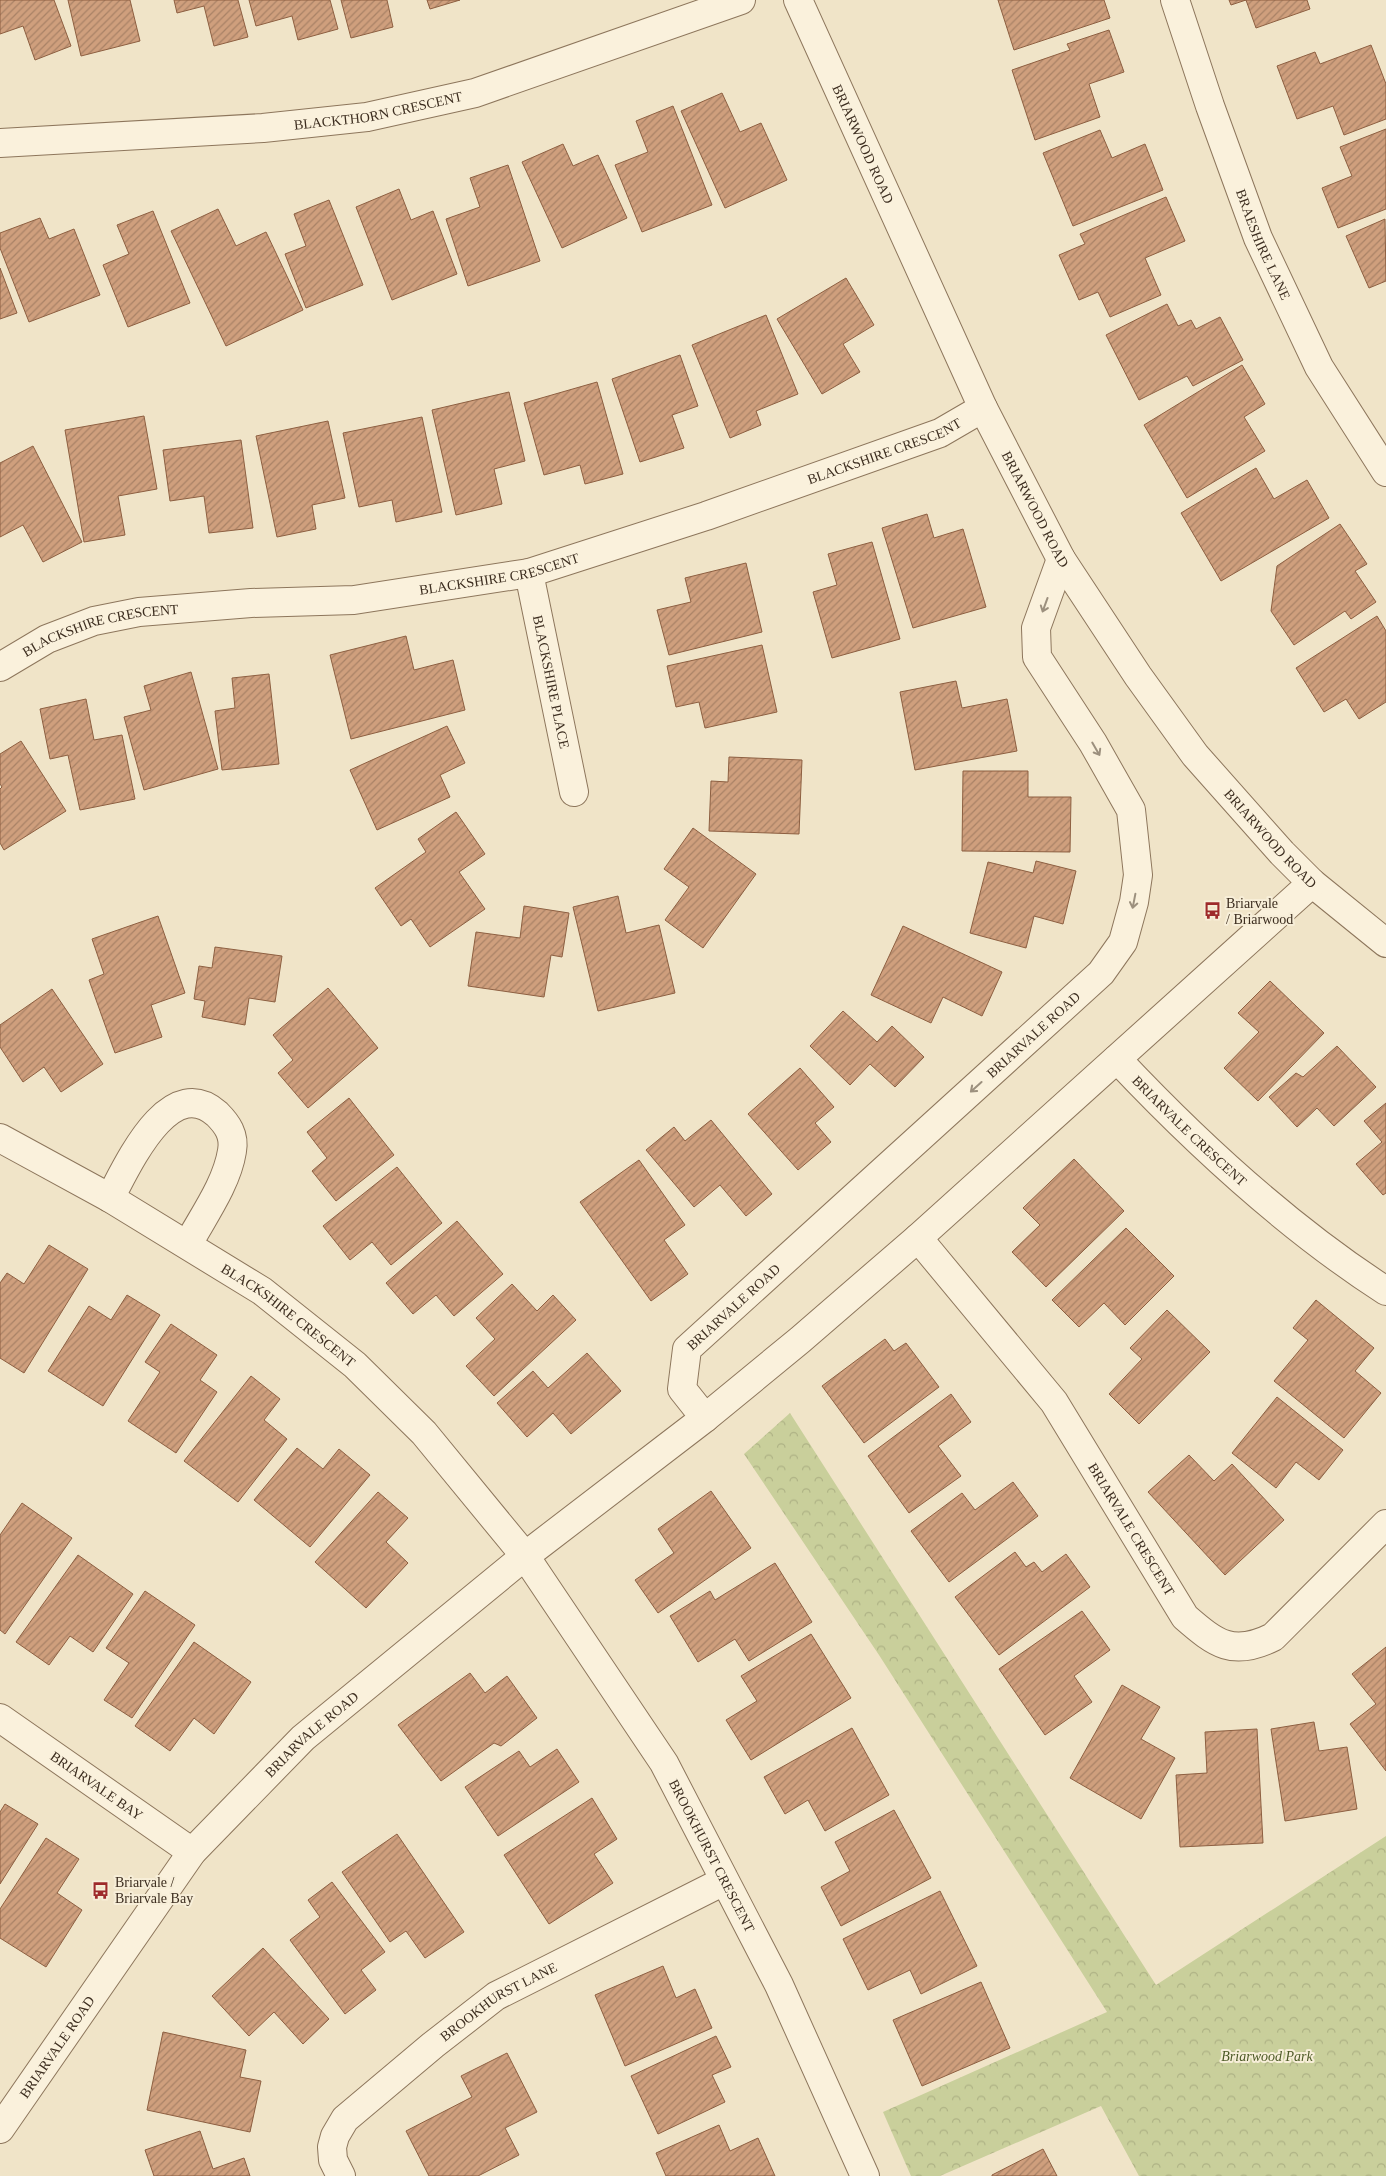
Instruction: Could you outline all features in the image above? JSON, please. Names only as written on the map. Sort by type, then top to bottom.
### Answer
[{"type":"street","name":"BLACKTHORN CRESCENT","points":[[0,143],[263,128],[367,117],[475,93],[741,0]]},
{"type":"street","name":"BRIARWOOD ROAD","points":[[798,0],[983,408],[1061,559],[1138,676],[1195,755],[1282,853],[1312,883],[1386,944]]},
{"type":"street","name":"BRAESHIRE LANE","points":[[1175,0],[1210,106],[1258,238],[1319,367],[1386,472]]},
{"type":"street","name":"BLACKSHIRE CRESCENT","points":[[0,667],[47,639],[94,621],[139,612],[251,603],[354,600],[529,573],[706,516],[940,433],[983,408]]},
{"type":"street","name":"BRIARVALE ROAD","points":[[705,1418],[682,1388],[687,1349],[1101,973],[1123,942],[1134,902],[1138,875],[1131,810],[1093,743],[1037,657],[1036,628],[1061,559]]},
{"type":"street","name":"BLACKSHIRE PLACE","points":[[529,573],[574,792]]},
{"type":"street","name":"BRIARVALE ROAD","points":[[0,2129],[192,1852],[303,1738],[525,1556],[705,1418],[800,1340],[918,1238],[1312,883]]},
{"type":"street","name":"BRIARVALE CRESCENT","points":[[1117,1059],[1167,1113],[1243,1182],[1347,1266],[1386,1291]]},
{"type":"street","points":[[110,1198],[147,1132],[156,1122],[178,1106],[192,1104],[203,1106],[213,1111],[228,1124],[232,1137],[232,1150],[223,1177],[188,1244]]},
{"type":"street","name":"BLACKSHIRE CRESCENT","points":[[0,1138],[110,1198],[262,1291],[355,1365],[424,1433],[525,1556]]},
{"type":"street","name":"BRIARVALE CRESCENT","points":[[918,1238],[1054,1402],[1185,1617],[1209,1638],[1242,1648],[1256,1645],[1273,1637],[1386,1524]]},
{"type":"street","name":"BROOKHURST CRESCENT","points":[[525,1556],[664,1763],[779,1985],[864,2176]]},
{"type":"street","name":"BRIARVALE BAY","points":[[0,1718],[192,1852]]},
{"type":"street","name":"BROOKHURST LANE","points":[[341,2176],[334,2160],[332,2147],[335,2136],[345,2119],[464,2020],[496,1996],[724,1881]]},
{"type":"green space","name":"Briarwood Park","points":[[790,1413],[1156,1985],[1386,1836],[1386,2176],[1139,2176],[1101,2106],[940,2176],[911,2176],[883,2112],[1107,2012],[879,1655],[744,1454]]},
{"type":"building","points":[[0,0],[54,0],[71,46],[35,60],[23,26],[0,34]]},
{"type":"building","points":[[68,0],[130,0],[140,41],[81,56]]},
{"type":"building","points":[[174,0],[238,0],[248,37],[214,46],[204,6],[177,13]]},
{"type":"building","points":[[249,0],[330,0],[338,29],[298,40],[292,16],[256,26]]},
{"type":"building","points":[[341,0],[387,0],[393,27],[351,38]]},
{"type":"building","points":[[427,0],[460,0],[430,9]]},
{"type":"building","points":[[998,0],[1104,0],[1110,18],[1014,50]]},
{"type":"building","points":[[1229,0],[1246,0],[1231,5]]},
{"type":"building","points":[[1246,0],[1307,0],[1310,9],[1256,28]]},
{"type":"building","points":[[1109,30],[1124,72],[1089,84],[1100,117],[1035,140],[1012,70],[1070,50],[1067,44]]},
{"type":"building","points":[[1371,45],[1386,84],[1386,119],[1344,135],[1333,106],[1297,119],[1277,66],[1315,52],[1320,64]]},
{"type":"building","points":[[722,93],[740,132],[761,123],[787,180],[725,208],[681,111]]},
{"type":"building","points":[[673,106],[712,205],[642,232],[615,165],[648,152],[636,121]]},
{"type":"building","points":[[1386,129],[1386,209],[1338,228],[1322,188],[1352,176],[1340,147]]},
{"type":"building","points":[[1100,130],[1112,158],[1145,144],[1163,190],[1073,226],[1043,153]]},
{"type":"building","points":[[563,144],[573,166],[598,155],[627,218],[562,248],[522,162]]},
{"type":"building","points":[[508,165],[540,261],[468,286],[446,219],[480,207],[470,178]]},
{"type":"building","points":[[399,189],[411,220],[433,211],[457,274],[392,300],[356,207]]},
{"type":"building","points":[[1166,197],[1185,241],[1145,258],[1161,295],[1110,317],[1098,292],[1079,300],[1059,255],[1085,244],[1080,234]]},
{"type":"building","points":[[329,200],[363,285],[306,308],[285,254],[306,246],[294,214]]},
{"type":"building","points":[[218,209],[236,246],[266,232],[303,310],[226,346],[171,231]]},
{"type":"building","points":[[153,211],[190,303],[128,327],[103,265],[129,254],[117,225]]},
{"type":"building","points":[[40,218],[49,239],[74,229],[100,295],[29,322],[0,248],[0,233]]},
{"type":"building","points":[[1385,219],[1386,281],[1369,288],[1346,236]]},
{"type":"building","points":[[0,268],[17,313],[0,319]]},
{"type":"building","points":[[846,278],[874,325],[843,344],[860,372],[822,394],[777,319]]},
{"type":"building","points":[[1167,304],[1178,326],[1191,320],[1196,329],[1220,317],[1243,360],[1193,386],[1187,376],[1139,400],[1106,335]]},
{"type":"building","points":[[766,315],[798,394],[756,411],[761,425],[730,438],[692,345]]},
{"type":"building","points":[[680,355],[698,406],[672,415],[684,448],[640,462],[612,379]]},
{"type":"building","points":[[1242,365],[1265,404],[1244,417],[1265,451],[1187,498],[1144,425]]},
{"type":"building","points":[[597,382],[623,474],[585,484],[580,465],[544,475],[524,403]]},
{"type":"building","points":[[509,392],[525,461],[494,469],[502,504],[456,515],[432,410]]},
{"type":"building","points":[[144,416],[157,489],[118,496],[125,535],[84,542],[65,430]]},
{"type":"building","points":[[422,417],[442,512],[396,522],[392,500],[359,507],[343,433]]},
{"type":"building","points":[[328,421],[345,498],[312,505],[316,529],[277,537],[256,436]]},
{"type":"building","points":[[241,440],[253,528],[209,533],[204,496],[170,501],[163,450]]},
{"type":"building","points":[[33,446],[82,542],[43,562],[23,525],[0,537],[0,463]]},
{"type":"building","points":[[1256,468],[1274,499],[1307,480],[1329,518],[1221,581],[1181,513]]},
{"type":"building","points":[[927,514],[934,538],[963,529],[986,607],[913,628],[882,528]]},
{"type":"building","points":[[1340,524],[1367,564],[1355,571],[1376,602],[1351,619],[1345,611],[1294,645],[1271,611],[1277,566]]},
{"type":"building","points":[[872,542],[900,639],[832,658],[813,592],[837,585],[828,554]]},
{"type":"building","points":[[746,563],[762,632],[669,655],[657,610],[691,602],[685,578]]},
{"type":"building","points":[[1377,616],[1386,631],[1386,702],[1359,719],[1346,699],[1324,712],[1296,668]]},
{"type":"building","points":[[406,636],[414,670],[453,660],[465,710],[351,739],[330,655]]},
{"type":"building","points":[[762,645],[777,712],[705,728],[699,702],[676,707],[667,666]]},
{"type":"building","points":[[191,672],[218,769],[144,790],[124,717],[151,710],[144,686]]},
{"type":"building","points":[[269,674],[279,764],[222,770],[215,711],[235,708],[232,678]]},
{"type":"building","points":[[956,681],[962,708],[1007,699],[1017,751],[915,770],[900,692]]},
{"type":"building","points":[[86,699],[94,740],[122,735],[135,799],[80,810],[68,755],[50,759],[40,709]]},
{"type":"building","points":[[447,726],[465,763],[440,775],[450,797],[377,830],[350,770]]},
{"type":"building","points":[[21,741],[66,811],[4,850],[0,843],[0,789],[2,787],[0,784],[0,754]]},
{"type":"building","points":[[729,757],[802,760],[799,834],[709,831],[711,781],[728,782]]},
{"type":"building","points":[[963,771],[1028,771],[1028,797],[1071,797],[1070,852],[962,851]]},
{"type":"building","points":[[456,812],[485,854],[459,872],[485,909],[430,947],[411,919],[401,926],[375,888],[426,852],[418,839]]},
{"type":"building","points":[[693,828],[756,874],[703,948],[665,920],[689,887],[664,869]]},
{"type":"building","points":[[1036,861],[1076,871],[1063,924],[1034,916],[1026,948],[970,933],[988,862],[1033,873]]},
{"type":"building","points":[[618,896],[626,933],[659,925],[675,993],[598,1011],[573,907]]},
{"type":"building","points":[[524,906],[569,913],[562,957],[551,955],[544,997],[468,986],[476,932],[520,938]]},
{"type":"building","points":[[158,916],[185,993],[151,1005],[162,1037],[115,1053],[89,980],[104,974],[92,939]]},
{"type":"building","points":[[903,926],[1002,972],[982,1016],[943,997],[931,1023],[871,995]]},
{"type":"building","points":[[215,947],[282,956],[275,1002],[249,998],[245,1025],[202,1017],[205,1001],[194,999],[199,966],[212,968]]},
{"type":"building","points":[[1270,981],[1324,1033],[1258,1101],[1224,1068],[1259,1032],[1238,1013]]},
{"type":"building","points":[[328,988],[378,1048],[308,1108],[278,1073],[293,1060],[273,1035]]},
{"type":"building","points":[[52,989],[103,1064],[61,1092],[44,1067],[23,1082],[0,1047],[0,1025]]},
{"type":"building","points":[[843,1011],[877,1042],[892,1026],[924,1057],[895,1087],[870,1064],[850,1085],[810,1046]]},
{"type":"building","points":[[1337,1046],[1376,1087],[1334,1126],[1317,1108],[1297,1127],[1269,1097],[1296,1073],[1303,1077]]},
{"type":"building","points":[[800,1068],[834,1107],[815,1123],[831,1142],[798,1170],[748,1114]]},
{"type":"building","points":[[349,1098],[394,1155],[336,1201],[312,1171],[327,1158],[307,1132]]},
{"type":"building","points":[[1386,1103],[1386,1193],[1383,1195],[1356,1164],[1382,1142],[1364,1121]]},
{"type":"building","points":[[711,1120],[772,1194],[746,1216],[720,1185],[694,1207],[646,1150],[674,1127],[685,1141]]},
{"type":"building","points":[[1074,1159],[1124,1211],[1046,1287],[1012,1252],[1040,1225],[1023,1208]]},
{"type":"building","points":[[639,1160],[685,1225],[664,1240],[688,1274],[651,1301],[580,1202]]},
{"type":"building","points":[[397,1167],[442,1223],[391,1265],[372,1242],[350,1260],[323,1226]]},
{"type":"building","points":[[457,1221],[503,1274],[454,1316],[436,1295],[413,1314],[386,1283]]},
{"type":"building","points":[[1126,1228],[1174,1276],[1125,1325],[1104,1303],[1079,1327],[1052,1300]]},
{"type":"building","points":[[49,1245],[88,1269],[24,1373],[0,1358],[0,1283],[7,1273],[24,1284]]},
{"type":"building","points":[[512,1284],[537,1311],[553,1295],[576,1320],[494,1396],[466,1366],[495,1339],[476,1318]]},
{"type":"building","points":[[127,1295],[160,1315],[103,1406],[48,1371],[89,1306],[111,1320]]},
{"type":"building","points":[[1316,1300],[1374,1348],[1355,1371],[1381,1393],[1344,1438],[1274,1381],[1308,1340],[1293,1328]]},
{"type":"building","points":[[1167,1310],[1210,1352],[1139,1424],[1109,1394],[1142,1359],[1130,1348]]},
{"type":"building","points":[[171,1324],[217,1355],[200,1380],[217,1392],[176,1453],[128,1421],[160,1372],[145,1362]]},
{"type":"building","points":[[885,1339],[894,1351],[906,1343],[939,1387],[864,1443],[822,1386]]},
{"type":"building","points":[[587,1353],[621,1391],[571,1434],[553,1413],[527,1437],[497,1403],[533,1371],[548,1388]]},
{"type":"building","points":[[251,1376],[280,1399],[264,1420],[287,1439],[238,1502],[184,1461]]},
{"type":"building","points":[[951,1394],[971,1422],[938,1446],[961,1476],[909,1513],[868,1456]]},
{"type":"building","points":[[1277,1397],[1343,1450],[1319,1480],[1296,1462],[1276,1488],[1232,1453]]},
{"type":"building","points":[[297,1448],[323,1469],[339,1449],[370,1475],[310,1547],[254,1500]]},
{"type":"building","points":[[1189,1455],[1214,1481],[1232,1464],[1284,1520],[1225,1575],[1148,1492]]},
{"type":"building","points":[[1013,1482],[1038,1516],[949,1582],[911,1531],[962,1493],[975,1510]]},
{"type":"building","points":[[711,1491],[751,1548],[658,1613],[635,1580],[674,1553],[658,1529]]},
{"type":"building","points":[[378,1492],[408,1518],[386,1542],[408,1563],[366,1608],[315,1562]]},
{"type":"building","points":[[22,1503],[72,1538],[5,1634],[0,1630],[0,1535]]},
{"type":"building","points":[[1015,1552],[1026,1567],[1034,1562],[1042,1572],[1066,1554],[1090,1587],[999,1655],[955,1597]]},
{"type":"building","points":[[78,1555],[133,1594],[93,1652],[70,1636],[49,1665],[16,1642]]},
{"type":"building","points":[[775,1563],[812,1622],[749,1661],[735,1639],[698,1662],[670,1616],[710,1591],[715,1600]]},
{"type":"building","points":[[145,1591],[195,1625],[132,1718],[104,1700],[129,1663],[106,1648]]},
{"type":"building","points":[[1082,1611],[1110,1650],[1074,1676],[1092,1702],[1045,1735],[999,1669]]},
{"type":"building","points":[[811,1634],[851,1698],[751,1760],[726,1720],[757,1701],[741,1676]]},
{"type":"building","points":[[194,1642],[251,1682],[214,1734],[194,1718],[170,1751],[135,1726]]},
{"type":"building","points":[[1386,1647],[1386,1771],[1350,1724],[1376,1704],[1352,1674]]},
{"type":"building","points":[[470,1673],[485,1693],[507,1676],[537,1718],[501,1746],[494,1743],[441,1781],[398,1725]]},
{"type":"building","points":[[1122,1685],[1160,1707],[1141,1739],[1175,1758],[1141,1819],[1070,1778]]},
{"type":"building","points":[[1314,1722],[1319,1751],[1347,1747],[1357,1809],[1285,1821],[1271,1729]]},
{"type":"building","points":[[852,1728],[889,1795],[825,1831],[808,1800],[785,1814],[764,1777]]},
{"type":"building","points":[[1257,1729],[1263,1843],[1180,1847],[1176,1775],[1207,1773],[1205,1732]]},
{"type":"building","points":[[557,1749],[579,1782],[498,1836],[465,1787],[519,1751],[530,1767]]},
{"type":"building","points":[[592,1798],[617,1839],[594,1854],[613,1883],[549,1924],[504,1855]]},
{"type":"building","points":[[5,1804],[38,1824],[0,1884],[0,1812]]},
{"type":"building","points":[[894,1810],[931,1878],[841,1926],[821,1887],[850,1871],[835,1842]]},
{"type":"building","points":[[397,1834],[464,1932],[425,1958],[406,1931],[390,1942],[342,1872]]},
{"type":"building","points":[[46,1838],[79,1859],[57,1893],[82,1910],[46,1967],[0,1938],[0,1909]]},
{"type":"building","points":[[332,1882],[385,1952],[361,1970],[376,1990],[345,2014],[290,1940],[320,1917],[308,1900]]},
{"type":"building","points":[[940,1891],[977,1966],[921,1994],[910,1970],[868,1990],[843,1939]]},
{"type":"building","points":[[263,1948],[329,2019],[303,2044],[274,2012],[249,2036],[212,1996]]},
{"type":"building","points":[[663,1966],[676,1998],[695,1989],[712,2028],[625,2066],[595,1995]]},
{"type":"building","points":[[981,1982],[1010,2048],[922,2086],[893,2020]]},
{"type":"building","points":[[163,2032],[246,2050],[240,2077],[261,2081],[250,2132],[147,2110]]},
{"type":"building","points":[[716,2036],[731,2067],[712,2075],[725,2102],[658,2134],[631,2076]]},
{"type":"building","points":[[507,2053],[537,2112],[505,2128],[519,2155],[478,2176],[429,2176],[406,2131],[472,2097],[461,2076]]},
{"type":"building","points":[[719,2125],[730,2151],[758,2138],[775,2176],[666,2176],[656,2153]]},
{"type":"building","points":[[200,2131],[213,2169],[244,2158],[250,2176],[154,2176],[145,2150]]},
{"type":"building","points":[[1043,2149],[1057,2176],[992,2176],[992,2175]]},
{"type":"place","name":"Briarvale / Briarwood","points":[[1212,911]]},
{"type":"place","name":"Briarvale / Briarvale Bay","points":[[101,1890]]}]
